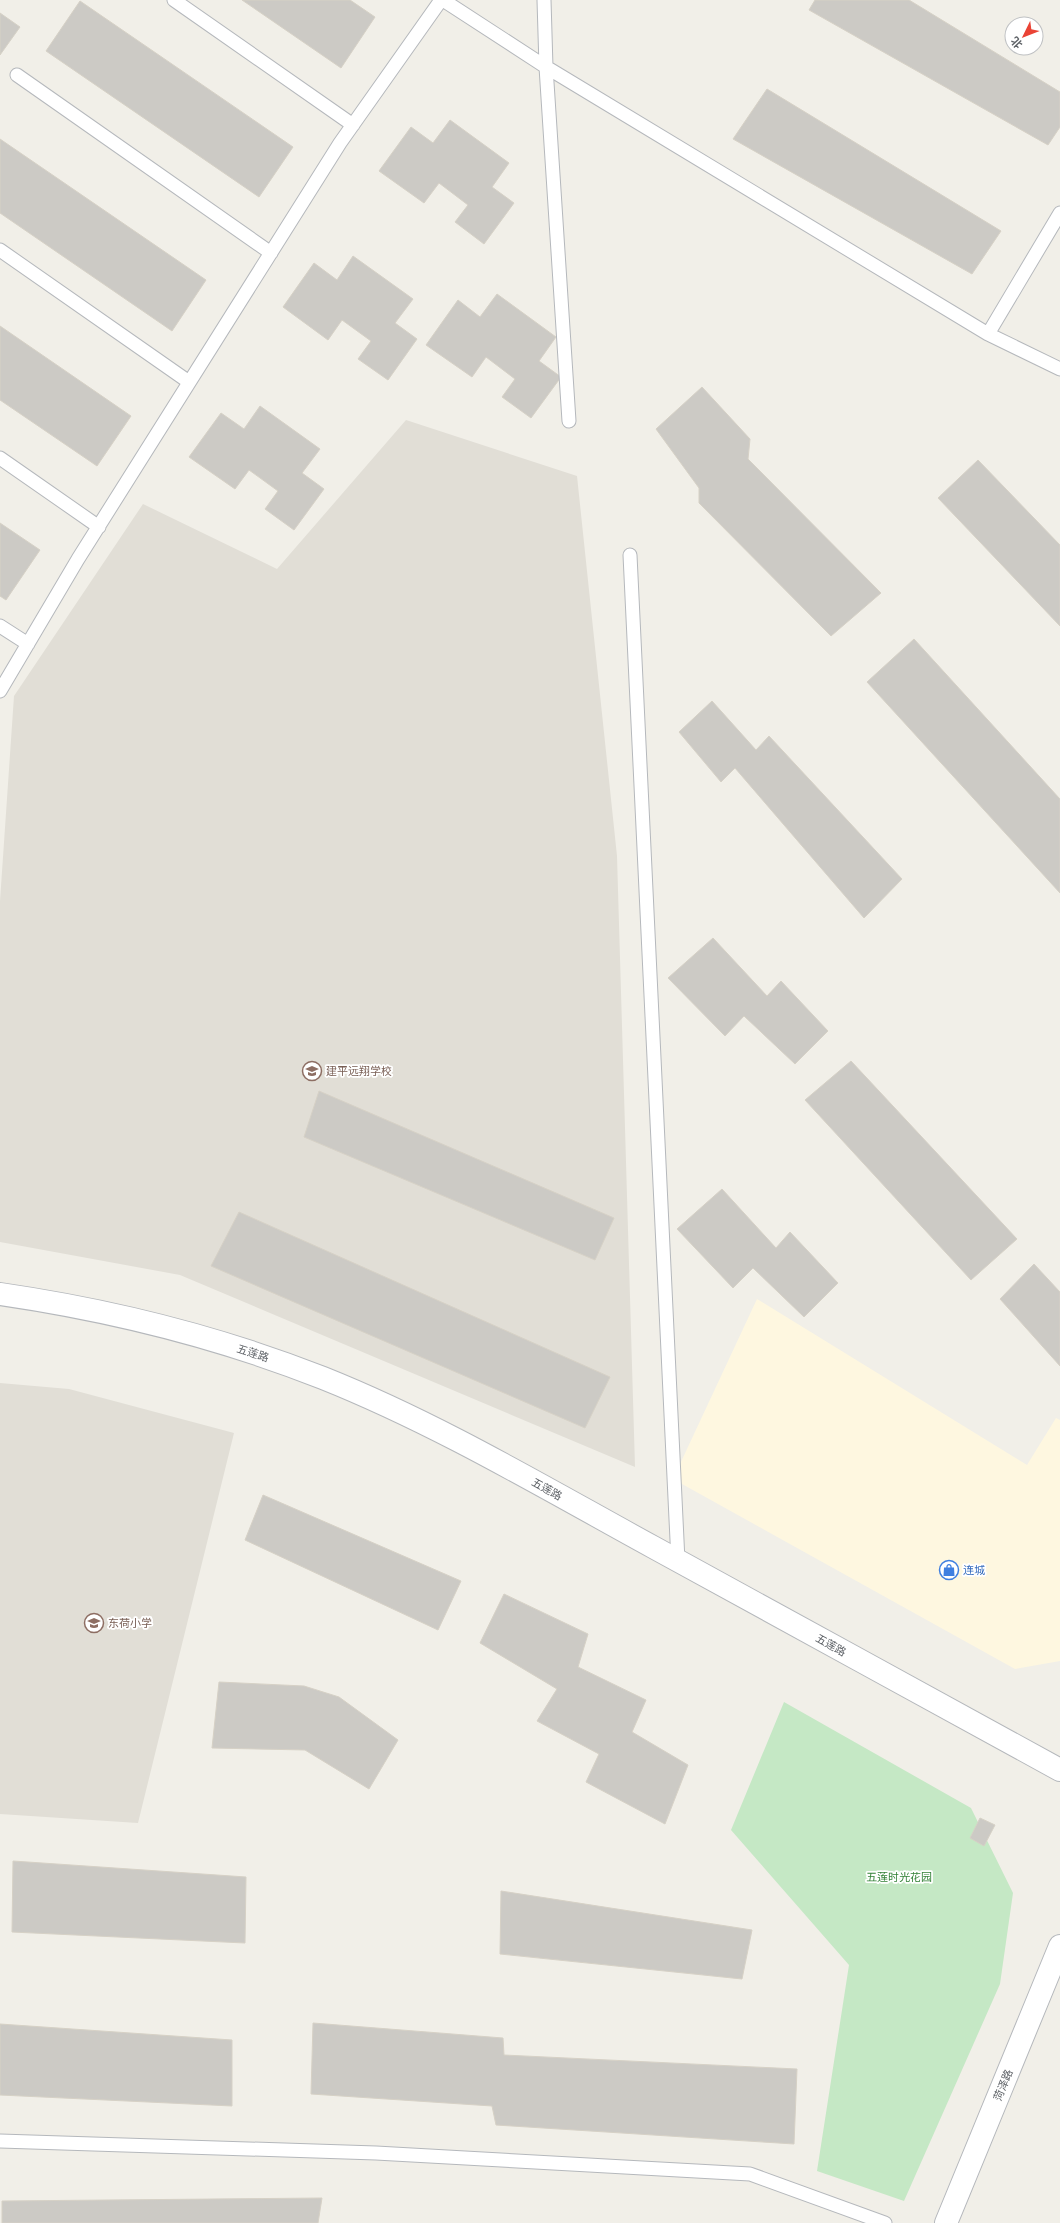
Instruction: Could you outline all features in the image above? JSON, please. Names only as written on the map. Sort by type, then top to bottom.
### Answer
[{"type":"street","name":"五莲路","points":[[0,1294],[108,1313],[173,1329],[255,1353],[324,1379],[395,1410],[462,1444],[1060,1770]]},
{"type":"street","name":"菏泽路","points":[[946,2223],[1060,1946]]},
{"type":"lane","points":[[174,0],[353,125]]},
{"type":"lane","points":[[0,691],[99,527],[271,253],[353,125],[442,0],[546,67],[988,334],[1060,369]]},
{"type":"lane","points":[[544,0],[546,67],[569,421]]},
{"type":"lane","points":[[17,75],[271,253]]},
{"type":"lane","points":[[988,334],[1060,213]]},
{"type":"lane","points":[[0,250],[189,382]]},
{"type":"lane","points":[[0,458],[99,527]]},
{"type":"lane","points":[[630,555],[678,1561]]},
{"type":"lane","points":[[0,626],[28,644]]},
{"type":"lane","points":[[0,2140],[376,2153],[750,2174],[885,2223]]},
{"type":"shaded area","name":"建平远翔学校","points":[[406,420],[577,476],[617,856],[635,1467],[180,1275],[0,1242],[0,901],[14,696],[143,504],[277,569]]},
{"type":"shaded area","name":"连城","points":[[757,1299],[1027,1465],[1056,1418],[1060,1420],[1060,1661],[1015,1669],[673,1479]]},
{"type":"shaded area","name":"东荷小学","points":[[0,1383],[69,1389],[234,1433],[138,1823],[0,1814]]},
{"type":"green space","name":"五莲时光花园","points":[[784,1702],[971,1808],[1013,1893],[1000,1984],[904,2201],[817,2171],[849,1965],[731,1830]]},
{"type":"building","points":[[242,0],[350,0],[375,17],[341,68]]},
{"type":"building","points":[[815,0],[909,0],[1060,92],[1060,127],[1048,145],[809,10]]},
{"type":"building","points":[[80,1],[293,147],[259,197],[46,51]]},
{"type":"building","points":[[0,13],[20,27],[0,55]]},
{"type":"building","points":[[767,89],[1001,231],[972,274],[733,139]]},
{"type":"building","points":[[450,120],[509,163],[492,187],[514,203],[484,244],[455,222],[468,205],[439,183],[424,203],[379,171],[411,127],[433,143]]},
{"type":"building","points":[[0,139],[206,280],[172,331],[0,213]]},
{"type":"building","points":[[353,256],[413,299],[395,323],[417,339],[388,380],[358,359],[371,341],[342,320],[328,340],[283,307],[314,263],[337,280]]},
{"type":"building","points":[[497,294],[556,337],[539,361],[561,377],[531,418],[502,397],[515,379],[486,357],[472,377],[426,345],[458,300],[480,317]]},
{"type":"building","points":[[0,326],[131,416],[97,466],[0,400]]},
{"type":"building","points":[[702,387],[750,439],[748,459],[881,593],[831,636],[699,503],[699,488],[656,429]]},
{"type":"building","points":[[260,406],[320,449],[302,473],[324,489],[294,530],[265,509],[278,491],[249,470],[235,489],[189,457],[221,413],[244,429]]},
{"type":"building","points":[[978,460],[1060,545],[1060,626],[938,498]]},
{"type":"building","points":[[0,523],[40,550],[6,600],[0,596]]},
{"type":"building","points":[[914,639],[1060,799],[1060,893],[867,682]]},
{"type":"building","points":[[712,701],[756,750],[769,736],[902,879],[864,918],[735,768],[721,782],[679,732]]},
{"type":"building","points":[[713,938],[767,996],[781,981],[828,1031],[795,1064],[744,1016],[725,1036],[668,978]]},
{"type":"building","points":[[851,1061],[1017,1239],[971,1280],[805,1100]]},
{"type":"building","points":[[319,1091],[614,1218],[595,1260],[304,1137]]},
{"type":"building","points":[[722,1189],[776,1248],[790,1232],[838,1283],[804,1317],[753,1268],[733,1288],[677,1229]]},
{"type":"building","points":[[239,1212],[610,1377],[585,1428],[211,1266]]},
{"type":"building","points":[[1034,1264],[1060,1292],[1060,1366],[1000,1299]]},
{"type":"building","points":[[263,1495],[461,1581],[438,1630],[245,1540]]},
{"type":"building","points":[[504,1594],[588,1634],[578,1667],[646,1700],[632,1732],[688,1765],[665,1824],[586,1782],[599,1754],[537,1721],[557,1689],[480,1643]]},
{"type":"building","points":[[219,1682],[304,1686],[339,1697],[398,1740],[369,1789],[305,1750],[212,1748]]},
{"type":"building","points":[[980,1818],[995,1825],[984,1846],[970,1838]]},
{"type":"building","points":[[13,1861],[246,1877],[245,1943],[12,1932]]},
{"type":"building","points":[[501,1891],[752,1930],[742,1979],[500,1954]]},
{"type":"building","points":[[313,2023],[503,2038],[504,2055],[797,2069],[794,2144],[496,2125],[492,2106],[311,2094]]},
{"type":"building","points":[[0,2024],[232,2040],[232,2106],[0,2095]]},
{"type":"building","points":[[322,2198],[318,2223],[2,2223],[2,2201]]},
{"type":"place","name":"建平远翔学校","points":[[312,1071]]},
{"type":"place","name":"连城","points":[[949,1570]]},
{"type":"place","name":"东荷小学","points":[[94,1623]]}]
